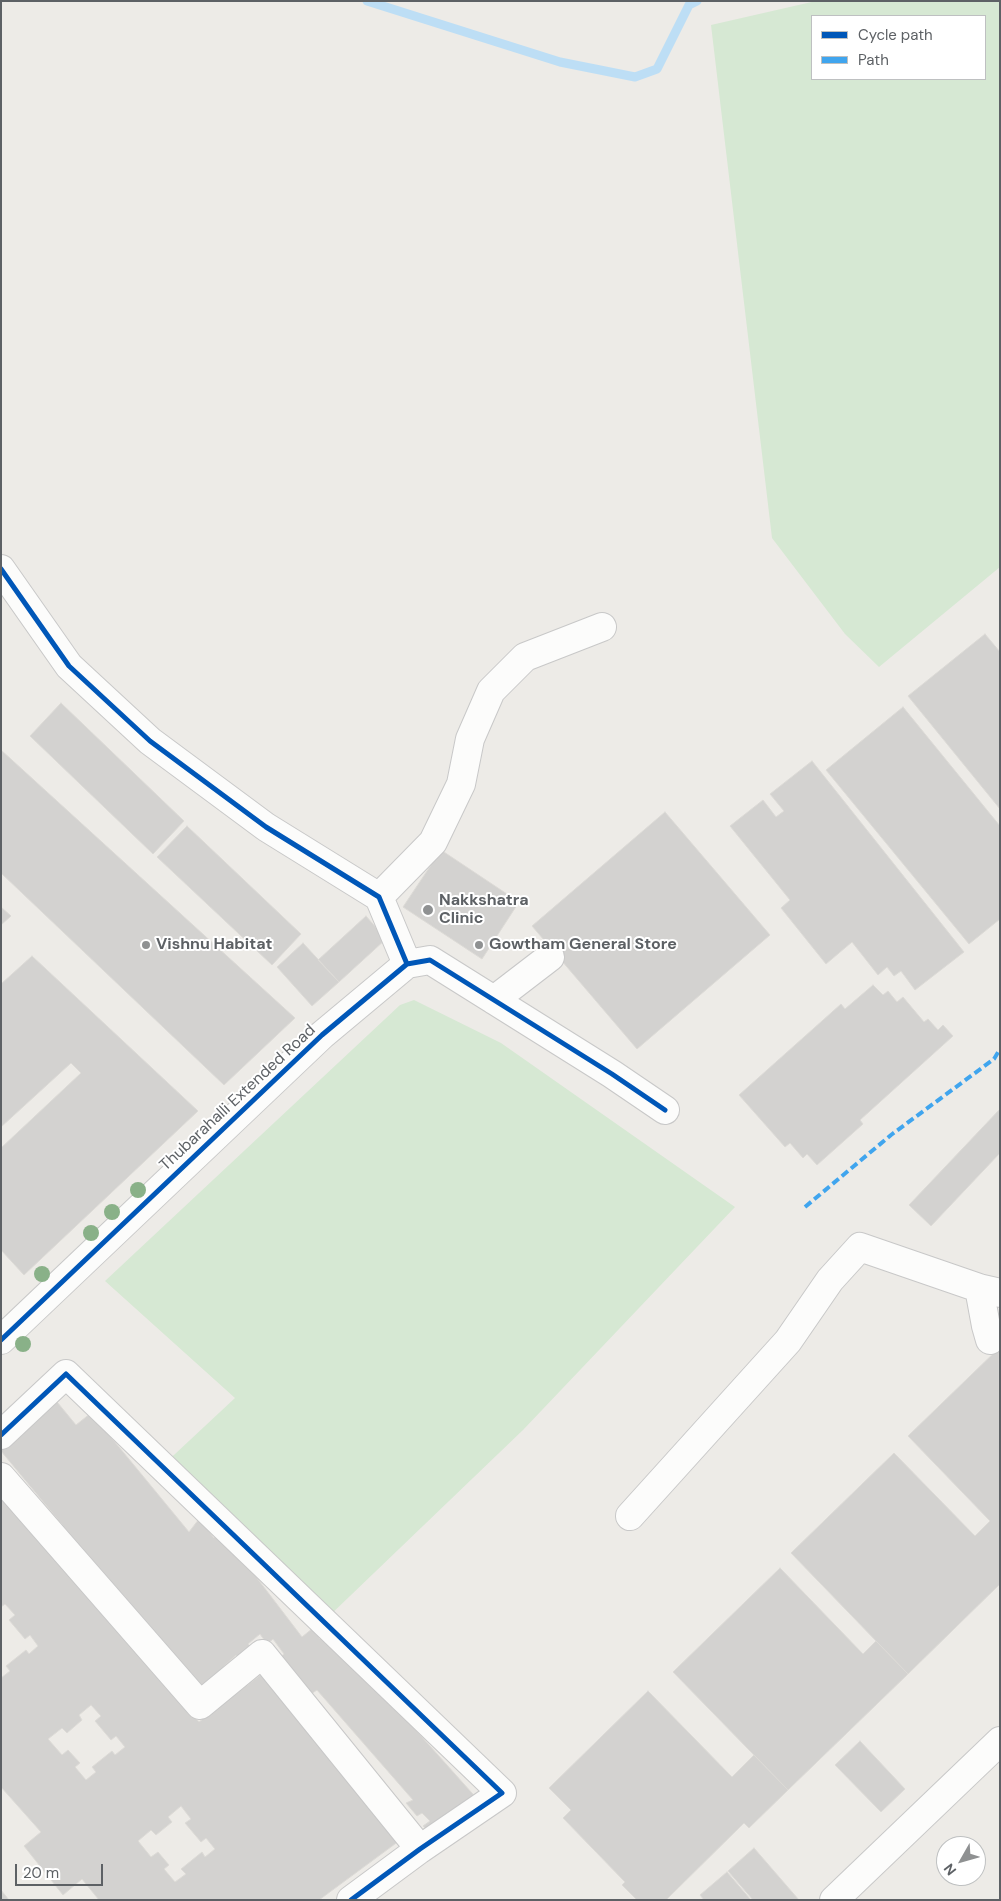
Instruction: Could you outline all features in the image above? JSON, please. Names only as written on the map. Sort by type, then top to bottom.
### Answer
[{"type":"street","points":[[1,570],[69,666],[150,741],[266,827],[379,897],[407,964],[430,960],[665,1110]]},
{"type":"street","points":[[379,897],[433,842],[461,784],[470,739],[491,691],[524,657],[602,627]]},
{"type":"street","points":[[494,1000],[550,957]]},
{"type":"street","name":"Thubarahalli Extended Road","points":[[1,1340],[315,1042],[407,964]]},
{"type":"street","points":[[630,1516],[788,1341],[830,1280],[860,1247],[989,1290],[986,1326],[990,1340]]},
{"type":"street","points":[[1,1435],[66,1374],[502,1793],[420,1849],[351,1900]]},
{"type":"street","points":[[1,1477],[200,1705],[262,1654],[420,1849]]},
{"type":"street","points":[[834,1900],[1000,1741]]},
{"type":"green space","points":[[816,1],[1000,1],[1000,567],[879,667],[845,634],[772,538],[711,25]]},
{"type":"green space","points":[[414,1000],[501,1043],[735,1207],[523,1430],[325,1620],[160,1468],[235,1398],[105,1281],[400,1005]]},
{"type":"building","points":[[985,634],[1000,652],[1000,809],[908,696]]},
{"type":"building","points":[[61,703],[184,821],[153,854],[30,736]]},
{"type":"building","points":[[903,707],[1000,826],[1000,919],[969,944],[826,770]]},
{"type":"building","name":"Vishnu Habitat","points":[[1,750],[295,1018],[224,1085],[1,873]]},
{"type":"building","points":[[812,761],[964,952],[915,990],[901,971],[894,976],[887,967],[878,975],[852,942],[826,964],[781,908],[790,900],[730,826],[763,800],[776,817],[784,811],[770,794]]},
{"type":"building","points":[[665,812],[770,935],[637,1049],[532,926]]},
{"type":"building","points":[[187,826],[301,934],[272,965],[157,857]]},
{"type":"building","points":[[441,850],[519,902],[482,959],[403,907]]},
{"type":"building","points":[[1,907],[11,916],[1,925]]},
{"type":"building","points":[[366,916],[386,939],[339,982],[318,960]]},
{"type":"building","points":[[303,943],[339,982],[312,1006],[277,967]]},
{"type":"building","points":[[32,956],[198,1111],[24,1275],[1,1250],[1,1148],[81,1073],[71,1063],[1,1127],[1,984]]},
{"type":"building","points":[[873,985],[883,995],[888,991],[897,1002],[903,997],[924,1022],[928,1019],[938,1030],[943,1025],[953,1036],[860,1120],[863,1124],[817,1165],[807,1154],[803,1158],[790,1143],[785,1147],[739,1095],[841,1004],[845,1009]]},
{"type":"building","points":[[1000,1109],[1000,1153],[931,1226],[909,1205]]},
{"type":"building","points":[[999,1348],[1000,1584],[908,1674],[791,1553],[894,1453],[975,1536],[990,1521],[908,1436]]},
{"type":"building","points":[[53,1397],[76,1425],[91,1413],[189,1532],[199,1519],[214,1538],[221,1531],[302,1637],[313,1628],[320,1639],[329,1633],[480,1802],[435,1836],[423,1826],[430,1821],[422,1813],[417,1816],[406,1803],[413,1800],[317,1690],[311,1694],[279,1658],[284,1654],[273,1639],[267,1644],[260,1634],[248,1644],[254,1650],[240,1661],[236,1655],[199,1690],[1,1451],[1,1444]]},
{"type":"building","points":[[1,1498],[199,1722],[267,1670],[399,1841],[319,1900],[99,1900],[82,1879],[63,1895],[24,1846],[41,1832],[1,1787],[1,1678],[10,1671],[6,1666],[26,1650],[29,1654],[38,1646],[30,1635],[25,1639],[9,1620],[15,1615],[5,1604],[1,1607]],"holes":[[[91,1705],[101,1716],[95,1721],[111,1740],[116,1736],[125,1747],[115,1755],[112,1751],[92,1767],[96,1772],[86,1780],[75,1767],[80,1763],[68,1750],[62,1755],[48,1739],[62,1728],[67,1733],[82,1720],[79,1715]],[[181,1806],[191,1819],[185,1823],[201,1842],[206,1838],[215,1849],[205,1857],[202,1852],[181,1869],[186,1874],[175,1882],[164,1869],[169,1865],[158,1852],[151,1857],[138,1841],[151,1830],[156,1835],[172,1822],[168,1817]]]},
{"type":"building","points":[[780,1568],[863,1654],[876,1641],[908,1674],[788,1790],[673,1672]]},
{"type":"building","points":[[648,1691],[732,1777],[754,1755],[788,1790],[749,1828],[744,1823],[666,1900],[637,1900],[622,1885],[625,1882],[563,1818],[571,1810],[549,1788]]},
{"type":"building","points":[[860,1741],[905,1789],[881,1812],[835,1765]]},
{"type":"building","points":[[754,1848],[799,1900],[753,1900],[728,1871]]},
{"type":"building","points":[[727,1872],[751,1900],[704,1900],[700,1895]]},
{"type":"building","points":[[1,1890],[9,1900],[1,1900]]},
{"type":"waterway","points":[[367,1],[560,62],[635,77],[657,69],[689,5],[697,1]]},
{"type":"marked path","points":[[805,1207],[891,1135],[994,1059],[1000,1049]]},
{"type":"cycle path","points":[[1,569],[69,666],[150,741],[266,827],[379,897],[407,964]]},
{"type":"cycle path","points":[[1,1340],[322,1035],[407,964],[430,960],[612,1074],[665,1110]]},
{"type":"cycle path","points":[[1,1435],[66,1374],[502,1793],[420,1849],[351,1900]]},
{"type":"place","name":"Nakkshatra Clinic","points":[[428,910]]},
{"type":"place","name":"Vishnu Habitat","points":[[146,945]]},
{"type":"place","name":"Gowtham General Store","points":[[479,945]]}]
